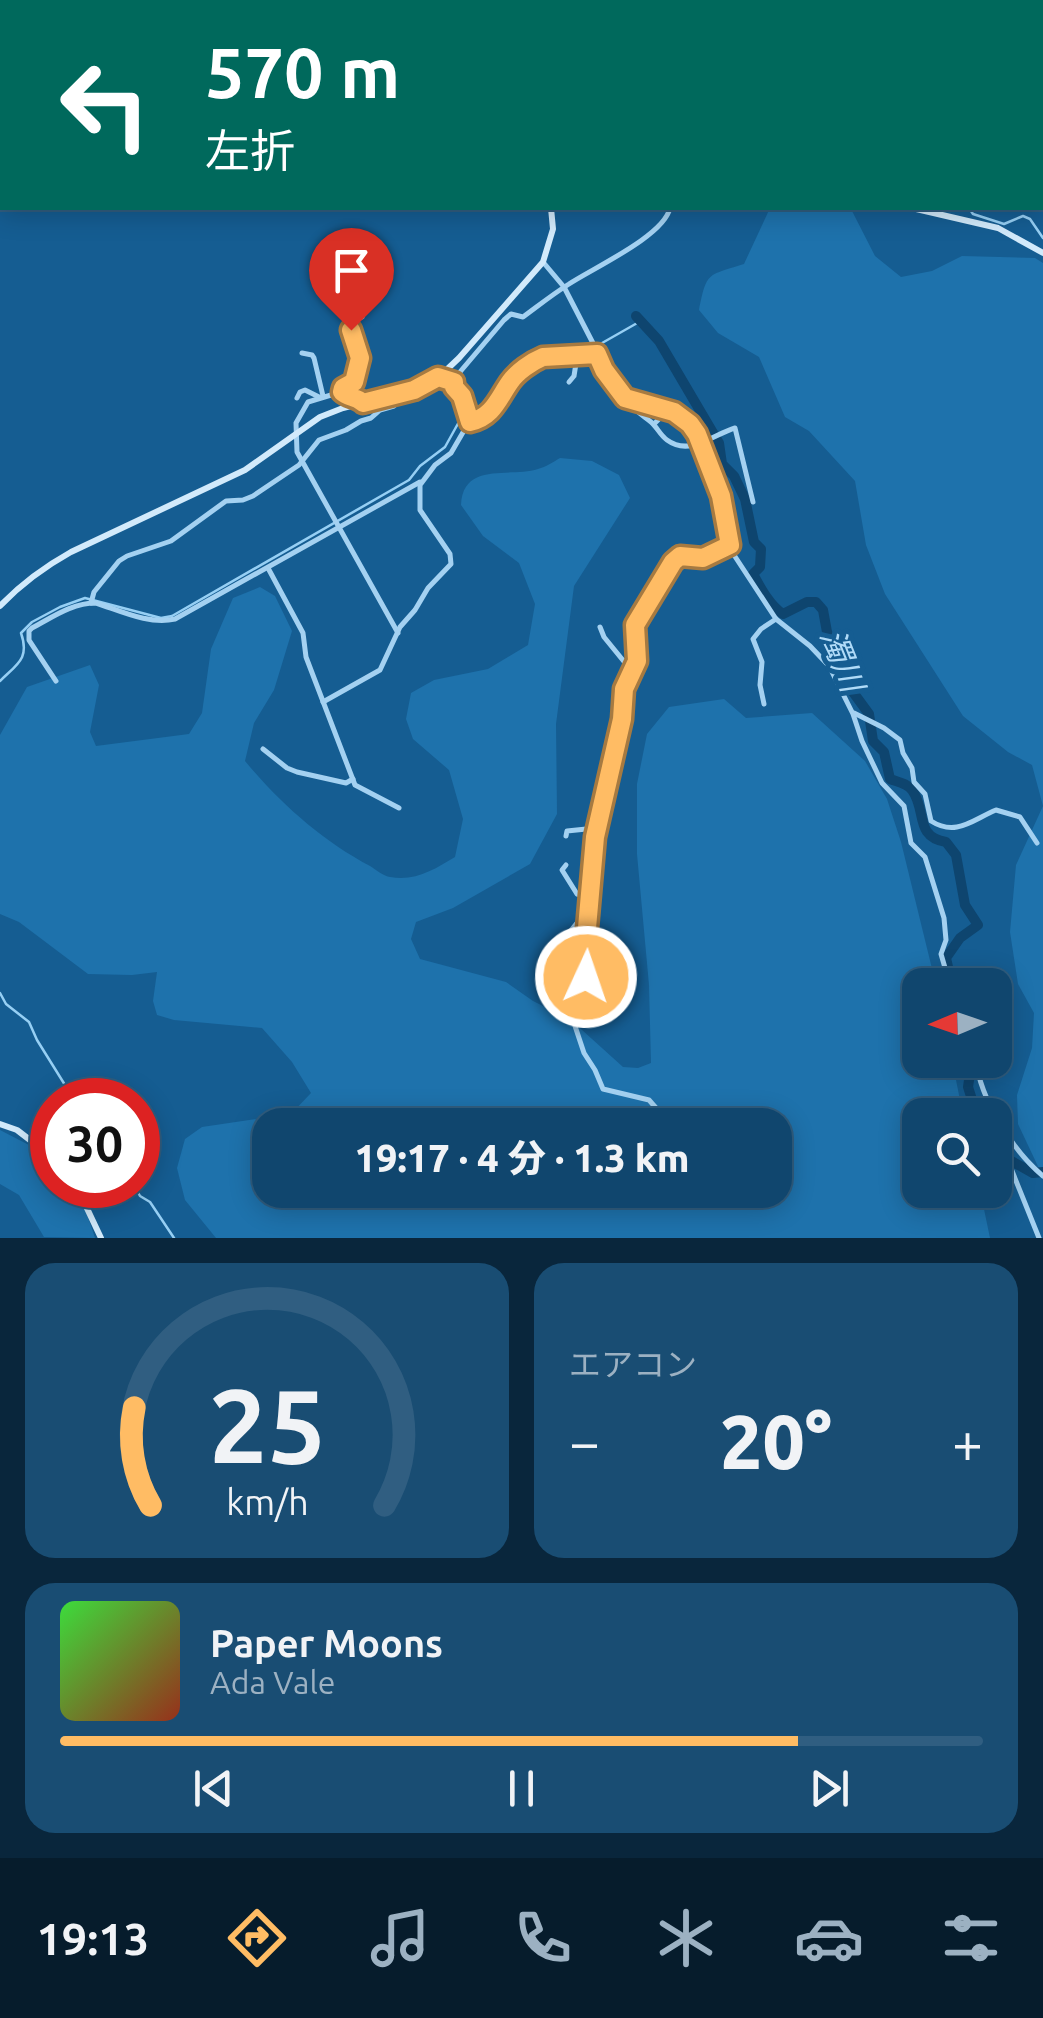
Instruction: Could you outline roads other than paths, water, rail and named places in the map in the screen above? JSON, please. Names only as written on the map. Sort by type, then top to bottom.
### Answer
[{"type":"street","points":[[0,606],[22,583],[58,559],[246,470],[320,417],[406,393],[438,377],[542,262],[553,229],[551,210]]},
{"type":"street","points":[[56,681],[30,640],[29,631],[70,607],[92,600],[149,620],[171,620],[268,568],[337,522],[422,480],[451,453],[468,417],[462,396],[454,387],[458,373],[511,314],[523,317],[564,286],[610,260],[666,220],[669,210]]},
{"type":"street","points":[[931,210],[998,228],[1043,254]]},
{"type":"street","points":[[542,262],[564,286],[604,370],[621,395],[668,410],[690,424],[721,496],[734,556],[776,619],[829,666],[885,789],[904,806],[911,843],[925,858],[946,929],[941,954],[945,968]]},
{"type":"street","points":[[362,317],[350,324],[360,352],[355,379],[342,392],[308,402],[296,423],[297,452],[398,633]]},
{"type":"street","points":[[468,417],[484,417],[496,406],[512,378],[535,360],[577,357],[596,349]]},
{"type":"street","points":[[302,353],[314,358],[321,397]]},
{"type":"street","points":[[568,382],[574,376],[577,357]]},
{"type":"street","points":[[438,377],[454,382]]},
{"type":"street","points":[[297,398],[305,390],[321,397]]},
{"type":"street","points":[[342,392],[363,403]]},
{"type":"street","points":[[92,600],[119,561],[171,541],[226,501],[253,496],[302,461],[319,440],[394,406],[406,393]]},
{"type":"street","points":[[629,399],[634,409],[672,444],[701,444],[735,428],[753,502]]},
{"type":"street","points":[[654,424],[668,410]]},
{"type":"street","points":[[324,702],[380,670],[398,633],[428,588],[451,564],[447,548],[420,510],[422,480]]},
{"type":"street","points":[[656,1108],[649,1100],[603,1090],[578,1040],[576,1013],[586,977],[596,828],[622,719],[624,689],[637,661],[635,625],[673,562],[684,555],[703,558],[730,545]]},
{"type":"street","points":[[268,568],[303,633],[304,650],[355,785],[399,808]]},
{"type":"street","points":[[764,704],[760,685],[762,662],[753,638],[776,619]]},
{"type":"street","points":[[600,627],[626,664],[632,662],[635,640]]},
{"type":"street","points":[[852,712],[900,740],[914,782],[925,794],[932,821],[939,826],[958,829],[996,810],[1020,817],[1037,842]]},
{"type":"street","points":[[263,750],[297,772],[346,783],[353,780]]},
{"type":"street","points":[[566,836],[567,831],[596,828]]},
{"type":"street","points":[[566,865],[562,870],[577,894],[591,898]]},
{"type":"street","points":[[562,940],[589,916]]},
{"type":"street","points":[[0,1124],[30,1140]]},
{"type":"street","points":[[1012,1140],[1043,1176]]},
{"type":"street","points":[[1012,1171],[1040,1238]]},
{"type":"street","points":[[87,1208],[102,1238]]},
{"type":"waterway","points":[[970,210],[1004,224],[1023,216],[1030,219],[1043,238]]},
{"type":"waterway","name":"濁川","points":[[636,316],[659,341],[719,443],[722,464],[734,476],[745,499],[754,542],[761,549],[760,567],[753,574],[762,590],[783,614],[807,602],[816,602],[823,610],[827,632],[848,673],[850,688],[869,714],[873,741],[884,752],[890,779],[912,790],[929,835],[946,842],[956,855],[965,905],[978,925],[960,938],[946,958],[948,968]]},
{"type":"waterway","points":[[0,681],[23,655],[21,633],[32,622],[85,598],[161,618],[172,616],[409,480],[445,447],[460,420],[484,406],[509,371],[539,352],[588,351],[639,322]]},
{"type":"waterway","points":[[0,993],[6,1004],[29,1022],[61,1078]]},
{"type":"waterway","name":"濁川","points":[[969,1078],[972,1098]]},
{"type":"waterway","name":"濁川","points":[[1012,1161],[1033,1173],[1043,1172]]},
{"type":"waterway","points":[[154,1208],[174,1238]]}]
